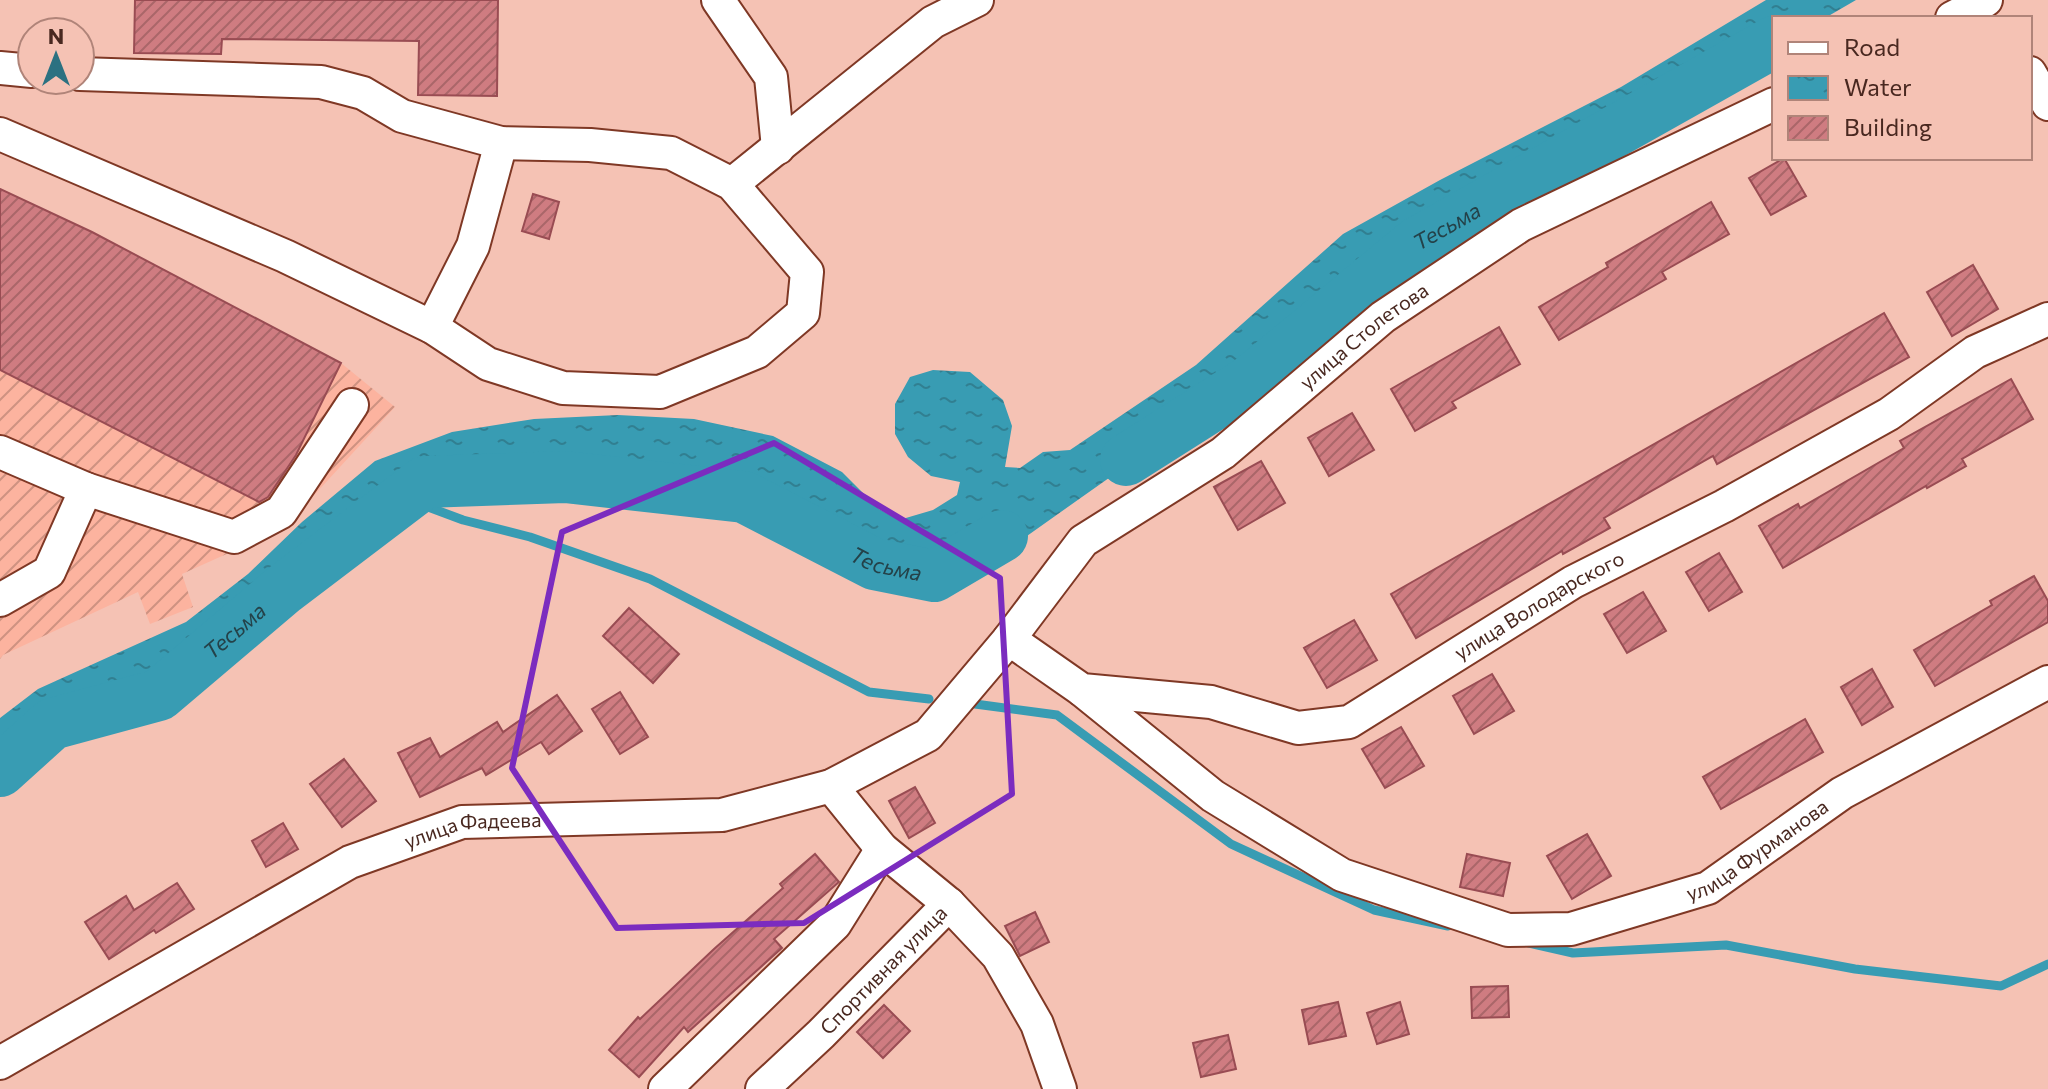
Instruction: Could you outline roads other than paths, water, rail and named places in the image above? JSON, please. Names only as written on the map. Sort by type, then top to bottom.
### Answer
[{"type":"street","points":[[718,0],[771,77],[778,148]]},
{"type":"street","points":[[732,184],[933,22],[977,0]]},
{"type":"street","points":[[1956,16],[1987,0]]},
{"type":"street","points":[[0,134],[285,256],[432,327],[488,364],[563,388],[660,392],[757,352],[803,313],[807,272],[732,184],[671,153],[590,145],[501,143],[402,116],[363,93],[321,82],[96,75]]},
{"type":"street","points":[[2032,76],[2048,104]]},
{"type":"street","name":"улица Столетова","points":[[831,786],[928,735],[1009,639],[1083,541],[1223,453],[1383,317],[1521,225],[1772,105]]},
{"type":"street","points":[[432,327],[473,246],[501,143]]},
{"type":"street","name":"улица Володарского","points":[[1009,639],[1082,690],[1211,702],[1298,728],[1349,722],[1573,582],[1724,506],[1889,414],[1975,352],[2048,319]]},
{"type":"street","points":[[0,452],[86,489],[234,537],[281,512],[352,405]]},
{"type":"street","points":[[0,599],[49,572],[86,489]]},
{"type":"street","name":"улица Фурманова","points":[[1082,690],[1213,796],[1342,875],[1508,930],[1571,929],[1708,888],[1842,793],[2048,682]]},
{"type":"street","points":[[831,786],[882,849],[949,904]]},
{"type":"street","name":"улица Фадеева","points":[[0,1063],[350,862],[462,822],[722,815],[831,786]]},
{"type":"street","points":[[665,1089],[835,924],[882,849]]},
{"type":"street","name":"Спортивная улица","points":[[762,1089],[949,904],[998,956],[1037,1024],[1060,1089]]},
{"type":"water","points":[[1766,0],[1856,0],[1828,16],[1772,16],[1772,45],[1510,184],[1411,242],[1174,432],[990,562],[951,573],[890,563],[819,511],[748,480],[562,461],[478,475],[369,510],[316,557],[271,608],[219,645],[167,672],[94,701],[11,748],[0,759],[0,718],[38,689],[186,622],[248,574],[302,522],[375,461],[452,432],[534,419],[618,415],[694,419],[773,436],[842,472],[879,509],[899,520],[933,510],[957,495],[960,482],[931,476],[908,457],[895,434],[895,404],[910,377],[933,370],[970,372],[1003,400],[1012,426],[1005,467],[1020,468],[1043,452],[1070,450],[1196,365],[1343,234],[1621,87]]},
{"type":"waterway","name":"Тесьма","points":[[1126,460],[1249,382],[1417,243],[1772,43]]},
{"type":"waterway","name":"Тесьма","points":[[0,771],[52,724],[159,695],[284,589],[425,482],[565,477],[744,497],[874,564],[934,576],[1002,536]]},
{"type":"waterway","points":[[404,498],[463,520],[530,537],[650,579],[869,692],[929,699]]},
{"type":"waterway","points":[[975,704],[1057,715],[1231,844],[1374,910],[1448,926]]},
{"type":"waterway","points":[[1529,943],[1573,953],[1726,945],[1855,969],[2001,986],[2048,964]]}]
